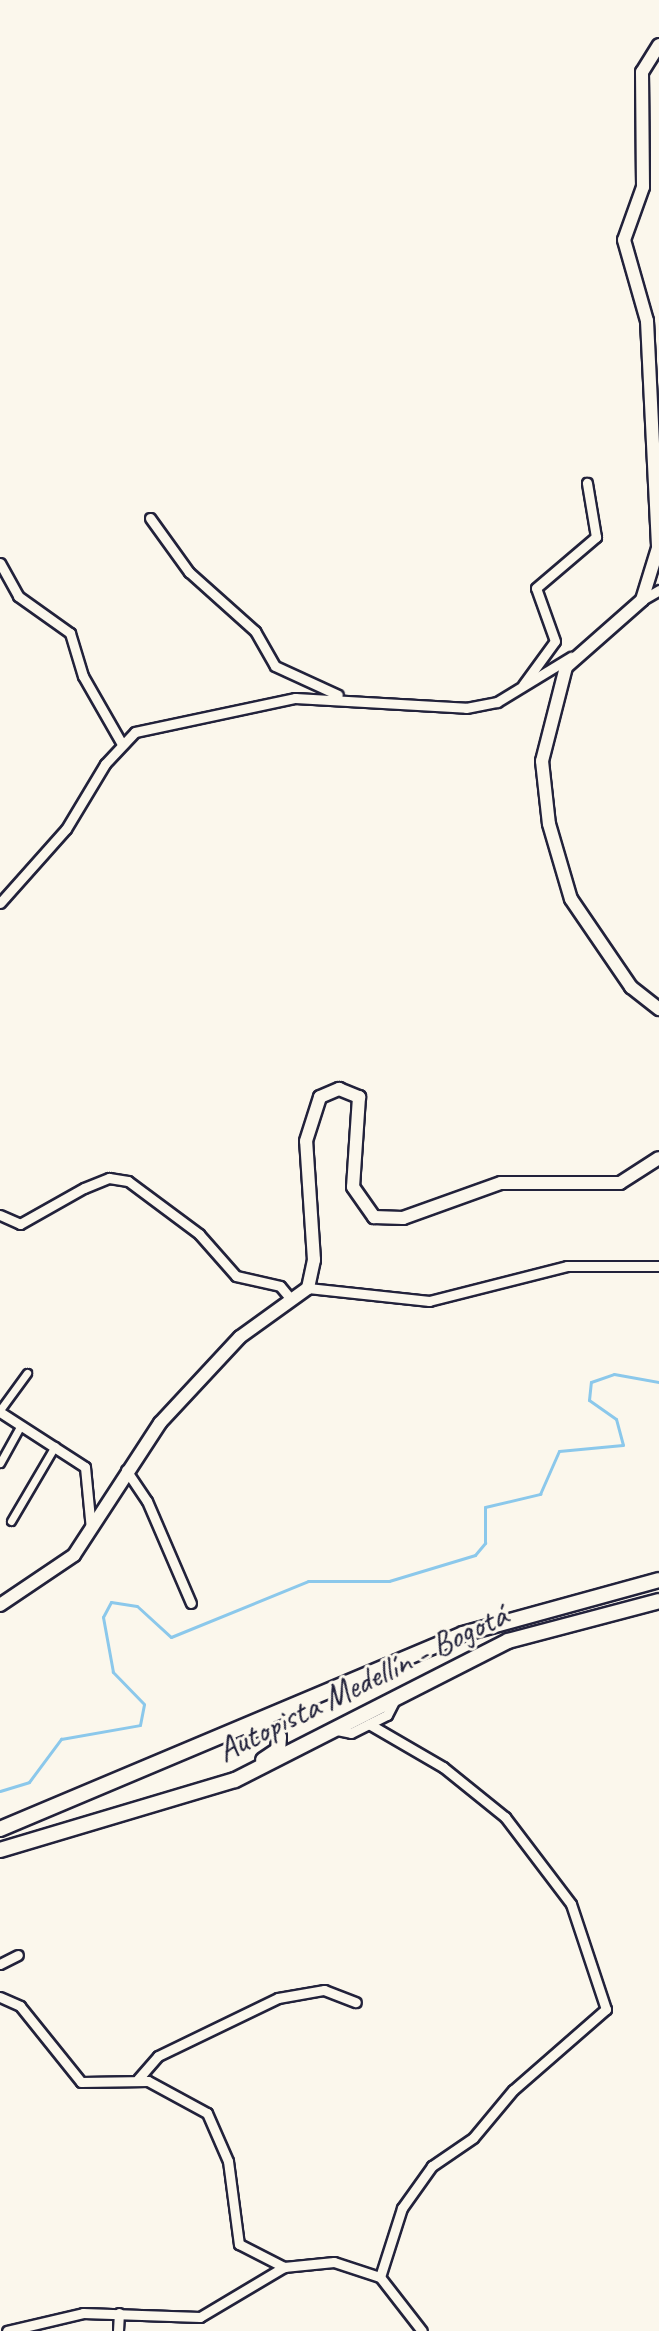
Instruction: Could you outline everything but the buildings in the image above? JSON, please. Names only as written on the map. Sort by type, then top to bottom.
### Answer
[{"type":"highway","name":"Autopista Medellín - Bogotá","points":[[0,1829],[499,1621],[659,1580]]},
{"type":"highway","name":"Autopista Medellín - Bogotá","points":[[0,1850],[172,1799],[274,1764],[508,1641],[659,1601]]},
{"type":"highway","points":[[172,1799],[185,1786],[269,1758],[280,1743],[264,1726],[202,1751],[184,1750]]},
{"type":"main road","points":[[659,45],[642,72],[643,187],[624,240],[647,321],[658,532],[642,600],[573,655],[542,761],[559,865],[571,899],[619,972],[659,1009]]},
{"type":"main road","points":[[0,1605],[64,1565],[91,1531],[124,1468],[240,1337],[308,1288],[314,1260],[306,1141],[315,1103],[329,1092],[349,1090],[362,1107],[351,1172],[358,1201],[374,1217],[403,1218],[501,1183],[620,1183],[659,1158]]},
{"type":"street","points":[[517,692],[555,641],[536,588],[596,537],[587,483]]},
{"type":"street","points":[[150,518],[197,581],[255,631],[275,666],[353,700]]},
{"type":"street","points":[[0,563],[18,596],[70,633],[83,676],[122,744]]},
{"type":"street","points":[[642,600],[659,590]]},
{"type":"street","points":[[0,903],[66,829],[122,744],[146,728],[213,710],[295,698],[466,708],[517,692],[573,655]]},
{"type":"street","points":[[0,1215],[20,1224],[84,1188],[109,1178],[128,1181],[199,1234],[236,1276],[280,1286],[291,1299]]},
{"type":"street","points":[[308,1288],[429,1301],[542,1270],[659,1266]]},
{"type":"street","points":[[27,1373],[0,1411],[55,1446],[88,1472],[91,1531]]},
{"type":"street","points":[[0,1463],[21,1425]]},
{"type":"street","points":[[11,1521],[55,1446]]},
{"type":"street","points":[[124,1468],[147,1501],[191,1603]]},
{"type":"street","points":[[337,1730],[369,1724],[392,1712],[395,1699]]},
{"type":"street","points":[[369,1724],[443,1767],[505,1817],[571,1904],[606,2009],[503,2100],[473,2138],[432,2166],[402,2208],[380,2277]]},
{"type":"street","points":[[0,1964],[18,1955]]},
{"type":"street","points":[[138,2079],[158,2056],[278,1998],[324,1990],[356,2002]]},
{"type":"street","points":[[0,1997],[20,2006],[81,2082],[138,2079],[207,2113],[228,2161],[239,2244],[284,2267]]},
{"type":"street","points":[[7,2331],[119,2313],[200,2317],[284,2267],[334,2262],[380,2277],[422,2331]]},
{"type":"street","points":[[118,2331],[119,2313]]},
{"type":"waterway","points":[[0,1791],[29,1782],[61,1739],[140,1725],[144,1704],[113,1672],[103,1617],[111,1602],[137,1606],[171,1637],[308,1581],[389,1581],[475,1555],[485,1543],[485,1507],[540,1494],[559,1451],[623,1445],[616,1419],[589,1400],[591,1382],[614,1374],[659,1382]]}]
